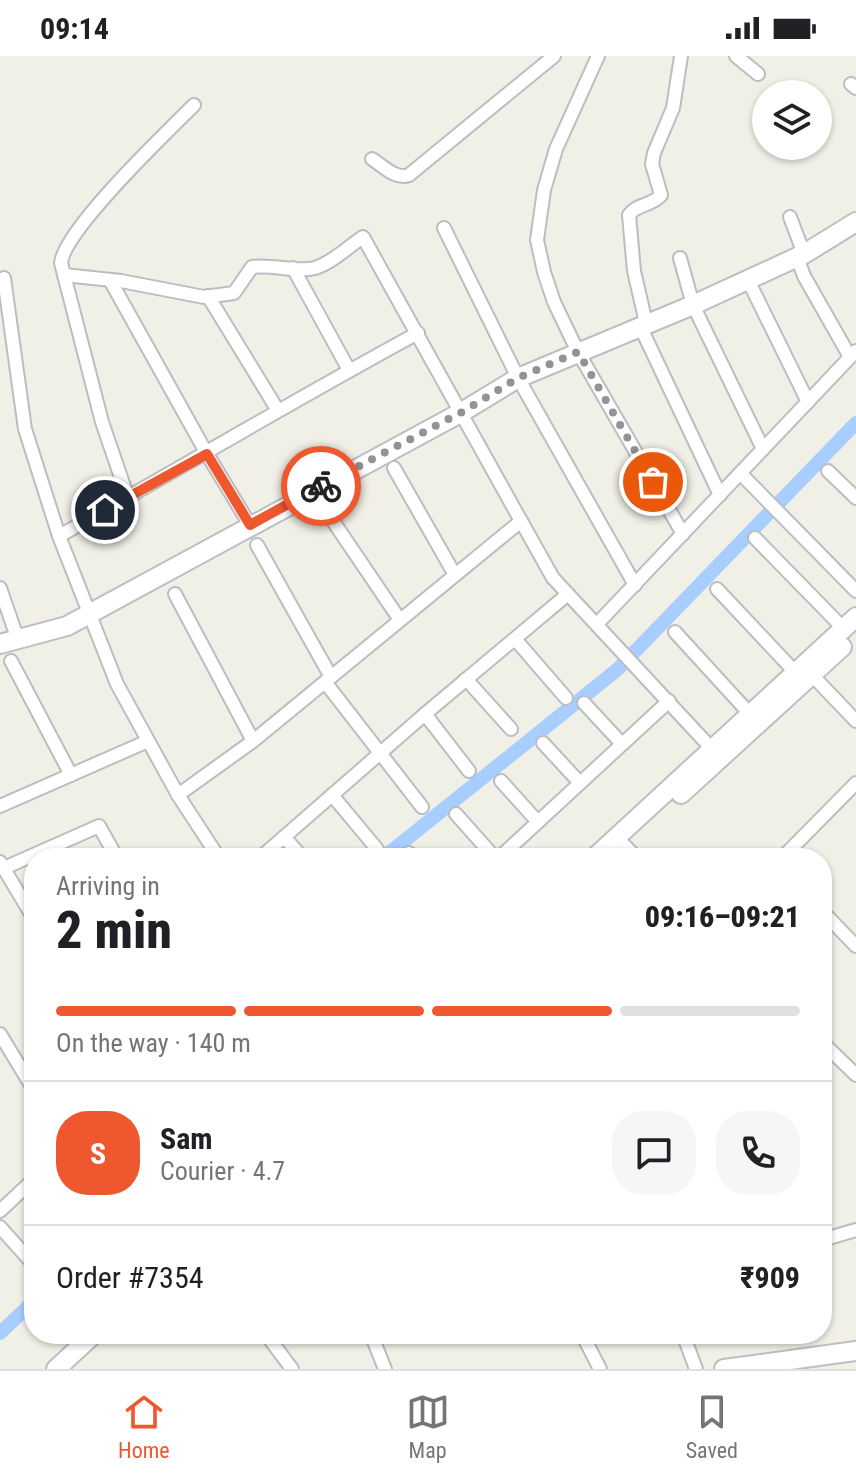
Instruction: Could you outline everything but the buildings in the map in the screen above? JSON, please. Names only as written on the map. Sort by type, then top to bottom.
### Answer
[{"type":"street","points":[[372,159],[396,175],[409,175],[554,56]]},
{"type":"street","points":[[598,56],[556,149],[544,190],[538,229],[544,272],[554,302],[578,352],[683,534]]},
{"type":"street","points":[[681,56],[673,108],[652,164],[661,195],[656,202],[633,210],[629,215],[643,324],[720,495]]},
{"type":"street","points":[[736,56],[758,74]]},
{"type":"street","points":[[128,498],[102,422],[64,275],[62,255],[74,236],[134,165],[194,105]]},
{"type":"street","points":[[597,624],[853,354],[804,276],[790,217]]},
{"type":"street","points":[[0,588],[9,642],[90,617],[312,490],[462,412],[518,378],[748,280],[800,255],[856,222]]},
{"type":"street","points":[[444,228],[518,378],[635,585]]},
{"type":"street","points":[[64,275],[208,296],[234,293],[252,267],[318,267],[363,237],[553,578],[712,749]]},
{"type":"street","points":[[680,258],[693,305],[763,449]]},
{"type":"street","points":[[293,268],[349,370]]},
{"type":"street","points":[[1,275],[25,429],[59,536],[117,684],[178,795],[212,848]]},
{"type":"street","points":[[110,280],[250,525]]},
{"type":"street","points":[[748,280],[808,402]]},
{"type":"street","points":[[208,296],[277,409]]},
{"type":"street","points":[[59,536],[207,454],[277,409],[418,333]]},
{"type":"street","points":[[394,468],[455,575]]},
{"type":"street","points":[[828,471],[856,498]]},
{"type":"street","points":[[741,474],[856,591]]},
{"type":"street","points":[[312,490],[400,620]]},
{"type":"street","points":[[178,795],[253,741],[521,521]]},
{"type":"street","points":[[630,848],[852,627],[755,538]]},
{"type":"street","points":[[257,545],[328,679],[379,754],[422,807]]},
{"type":"street","points":[[717,589],[856,721]]},
{"type":"street","points":[[175,594],[253,741]]},
{"type":"street","points":[[271,848],[568,594]]},
{"type":"street","points":[[675,632],[750,714]]},
{"type":"street","points":[[515,639],[566,698]]},
{"type":"street","points":[[11,661],[71,775]]},
{"type":"street","points":[[605,848],[750,714],[804,674]]},
{"type":"street","points":[[466,679],[511,729]]},
{"type":"street","points":[[508,848],[669,701]]},
{"type":"street","points":[[584,703],[622,744]]},
{"type":"street","points":[[425,714],[469,771]]},
{"type":"street","points":[[2,801],[148,741]]},
{"type":"street","points":[[543,743],[580,783]]},
{"type":"street","points":[[501,781],[538,822]]},
{"type":"street","points":[[792,848],[856,783]]},
{"type":"street","points":[[332,795],[376,848]]},
{"type":"street","points":[[456,814],[488,848]]},
{"type":"street","points":[[44,848],[99,826],[111,848]]},
{"type":"street","points":[[284,837],[294,848]]},
{"type":"street","points":[[24,856],[2,865],[24,902]]},
{"type":"street","points":[[832,921],[856,946]]},
{"type":"street","points":[[0,1034],[24,1064]]},
{"type":"street","points":[[832,1052],[856,1075]]},
{"type":"street","points":[[0,1211],[24,1188]]},
{"type":"street","points":[[0,1227],[24,1254]]},
{"type":"street","points":[[832,1236],[856,1230]]},
{"type":"street","points":[[56,1369],[83,1344]]},
{"type":"street","points":[[273,1344],[292,1369]]},
{"type":"street","points":[[375,1344],[385,1369]]},
{"type":"street","points":[[587,1344],[600,1369]]},
{"type":"street","points":[[687,1344],[696,1369]]},
{"type":"street","points":[[724,1369],[837,1361],[856,1351]]},
{"type":"waterway","points":[[395,848],[618,669],[856,423]]},
{"type":"waterway","points":[[0,1333],[24,1310]]},
{"type":"way so far","points":[[321,486],[462,412],[518,378],[578,352],[653,482]]},
{"type":"route","points":[[105,510],[207,454],[250,525],[321,486]]}]
